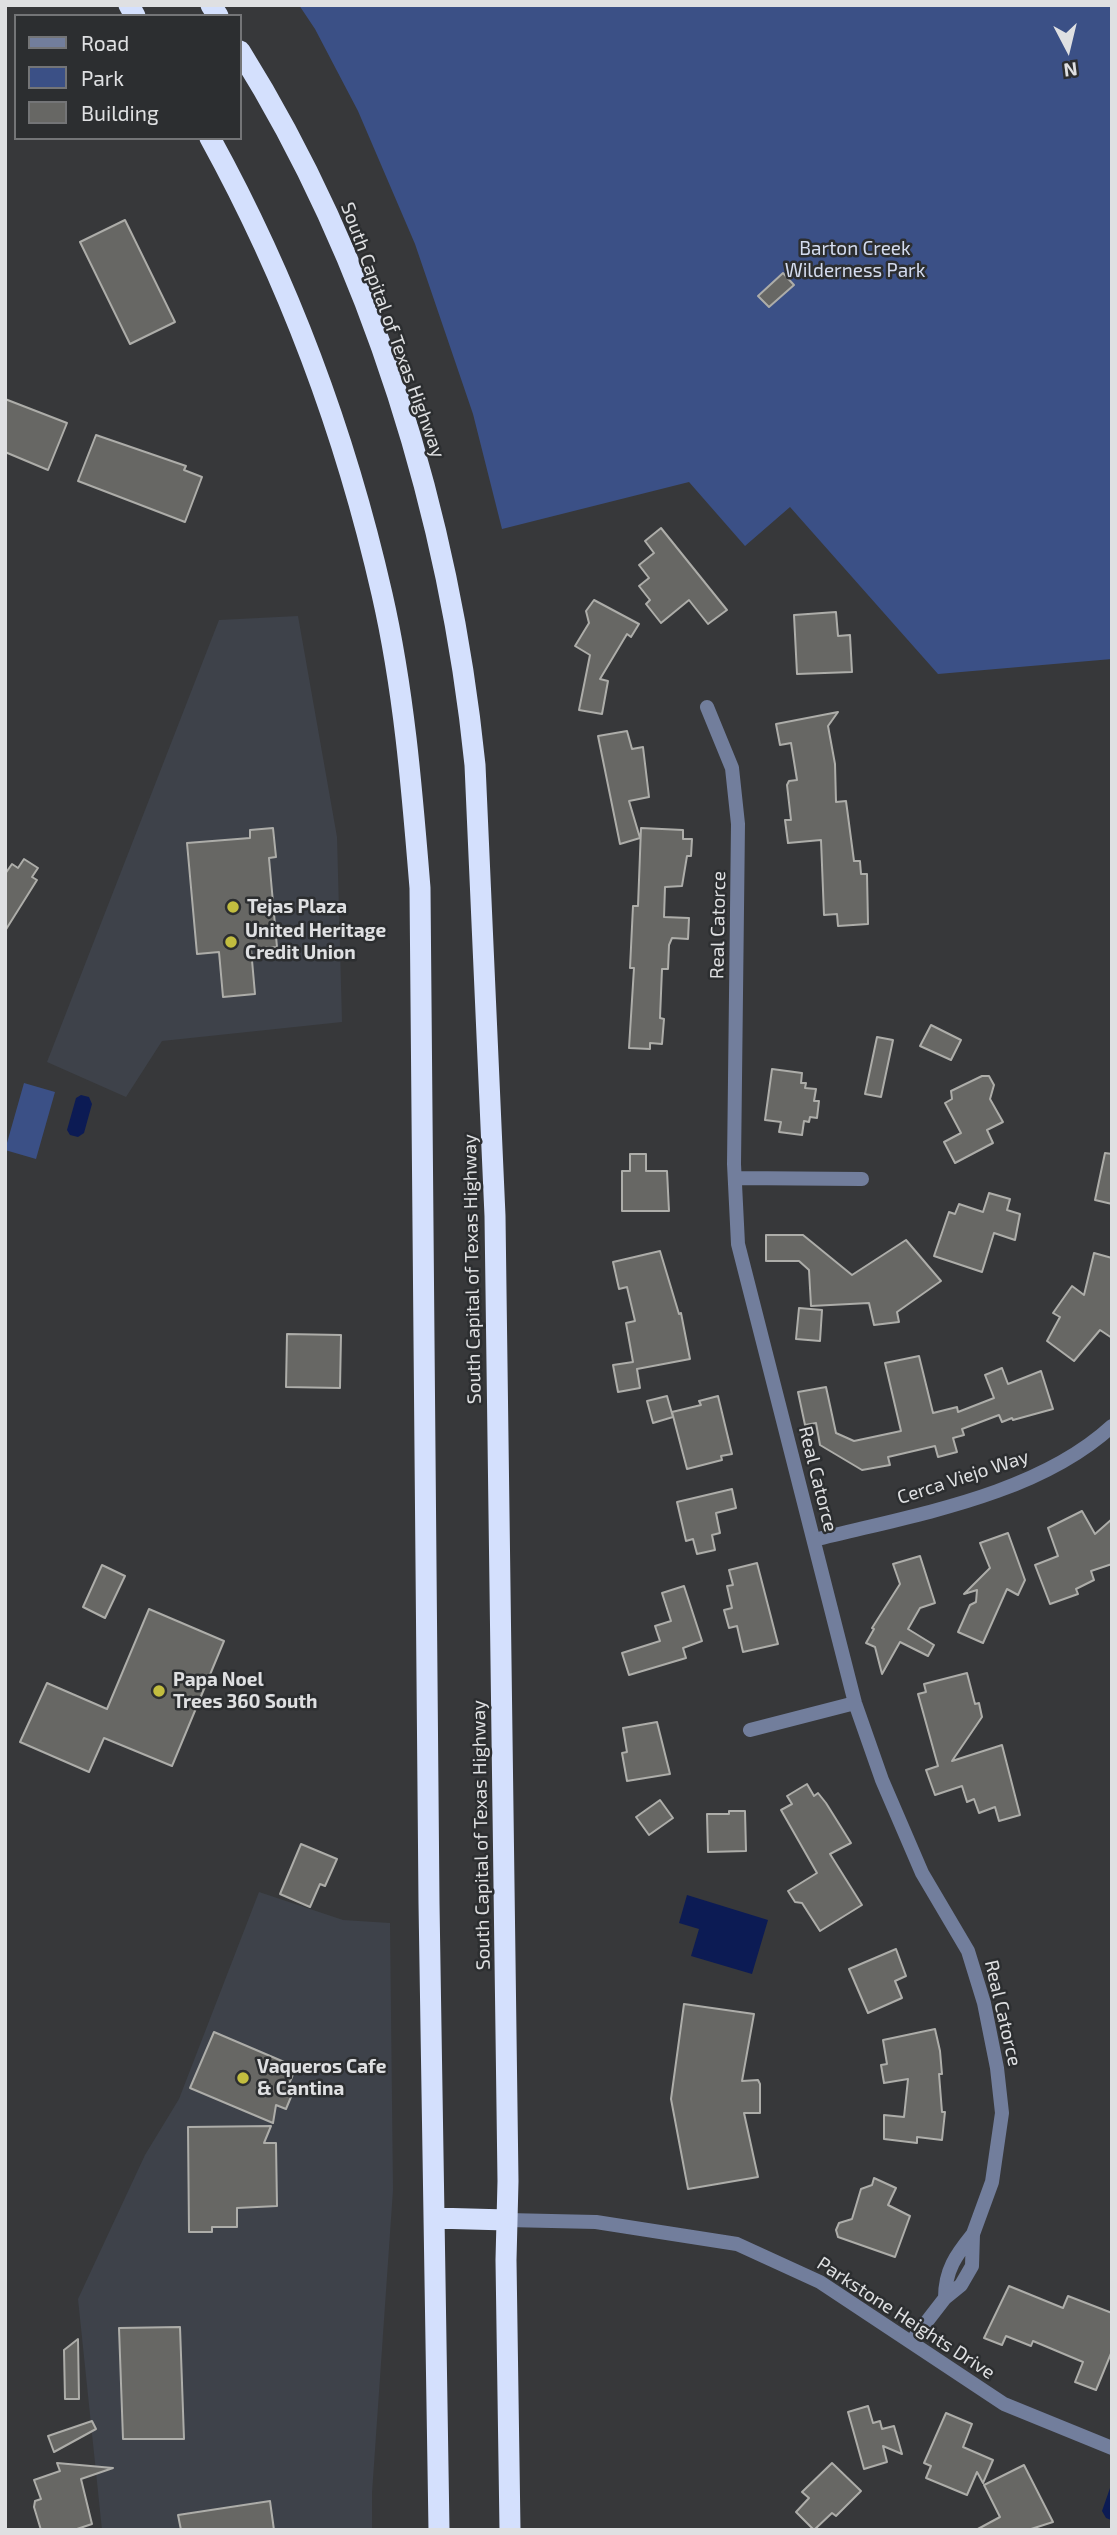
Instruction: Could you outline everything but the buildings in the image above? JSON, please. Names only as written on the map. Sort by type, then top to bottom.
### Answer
[{"type":"highway","name":"South Capital of Texas Highway","points":[[242,54],[271,100],[323,205],[398,399],[434,520],[458,630],[469,704],[475,765],[495,1216],[510,2530]]},
{"type":"highway","points":[[211,140],[282,286],[324,394],[356,494],[382,595],[411,785],[419,888],[439,2530]]},
{"type":"highway","points":[[434,2218],[507,2220]]},
{"type":"street","name":"Real Catorce","points":[[707,707],[732,768],[738,824],[735,1178],[738,1244],[855,1703],[882,1780],[922,1873],[968,1951],[984,2003],[997,2068],[1002,2113],[992,2182],[973,2234],[955,2256],[945,2278],[945,2298],[911,2342]]},
{"type":"street","points":[[735,1178],[862,1178]]},
{"type":"street","name":"Cerca Viejo Way","points":[[814,1540],[1027,1480],[1091,1445],[1112,1426]]},
{"type":"street","points":[[750,1730],[855,1703]]},
{"type":"street","name":"Parkstone Heights Drive","points":[[507,2220],[596,2222],[737,2244],[820,2282],[1004,2404],[1112,2448]]},
{"type":"shaded area","points":[[298,616],[337,837],[342,1022],[162,1041],[126,1097],[47,1062],[219,620]]},
{"type":"shaded area","points":[[81,1095],[89,1097],[92,1104],[84,1133],[78,1137],[70,1135],[67,1130],[76,1098]]},
{"type":"shaded area","points":[[259,1892],[343,1920],[390,1923],[393,2190],[372,2493],[372,2530],[102,2530],[78,2299],[145,2155],[179,2099]]},
{"type":"shaded area","points":[[687,1895],[768,1920],[752,1974],[691,1956],[699,1929],[679,1923]]},
{"type":"shaded area","points":[[1110,2488],[1111,2520],[1106,2518],[1102,2511]]},
{"type":"green space","name":"Barton Creek Wilderness Park","points":[[299,5],[1112,5],[1112,659],[938,674],[790,507],[745,546],[689,482],[502,529],[473,414],[415,244],[358,111],[315,29]]},
{"type":"green space","points":[[24,1083],[55,1092],[36,1159],[5,1150]]},
{"type":"place","name":"Tejas Plaza","points":[[233,907]]},
{"type":"place","name":"United Heritage Credit Union","points":[[231,942]]},
{"type":"place","name":"Papa Noel Trees 360 South","points":[[159,1691]]},
{"type":"place","name":"Vaqueros Cafe & Cantina","points":[[243,2078]]}]
